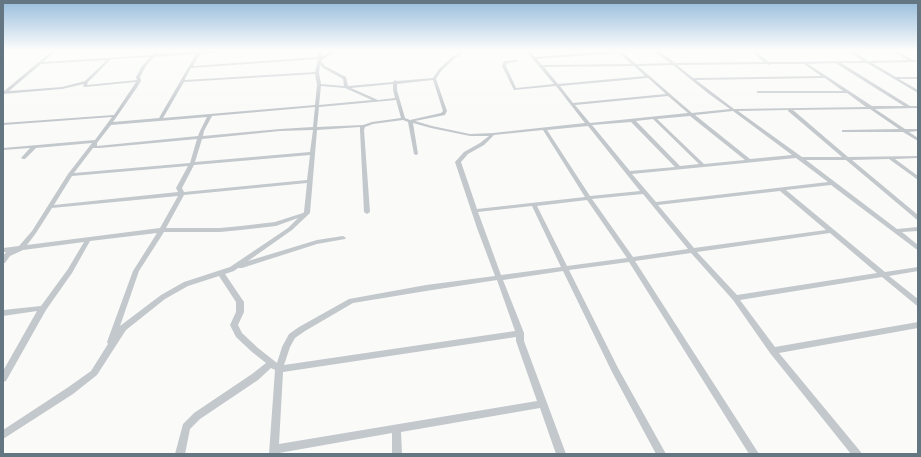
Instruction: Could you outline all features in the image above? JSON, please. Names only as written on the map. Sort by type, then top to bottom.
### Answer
[{"type":"street","points":[[4,93],[29,71]]},
{"type":"street","points":[[4,93],[62,88],[86,82],[97,71]]},
{"type":"street","points":[[3,261],[8,254],[21,248],[43,218],[70,174],[109,124],[139,81],[138,77],[141,71]]},
{"type":"street","points":[[160,120],[189,71]]},
{"type":"street","points":[[332,71],[345,78],[346,87]]},
{"type":"street","points":[[434,79],[439,71]]},
{"type":"street","points":[[507,71],[515,88],[558,86],[648,77]]},
{"type":"street","points":[[546,71],[692,250],[735,298],[773,351],[857,454]]},
{"type":"street","points":[[642,71],[691,114],[748,160]]},
{"type":"street","points":[[682,71],[799,157],[918,248]]},
{"type":"street","points":[[817,71],[918,140]]},
{"type":"street","points":[[851,71],[910,108]]},
{"type":"street","points":[[884,71],[918,92]]},
{"type":"street","points":[[183,81],[192,82],[317,73],[319,86],[307,213],[290,229],[232,269]]},
{"type":"street","points":[[692,79],[825,77]]},
{"type":"street","points":[[895,78],[918,78]]},
{"type":"street","points":[[319,86],[346,87],[395,81],[434,79]]},
{"type":"street","points":[[410,121],[443,114],[445,111],[434,79]]},
{"type":"street","points":[[86,82],[85,86],[139,81]]},
{"type":"street","points":[[395,81],[395,90],[403,119]]},
{"type":"street","points":[[346,87],[378,101]]},
{"type":"street","points":[[758,92],[847,92]]},
{"type":"street","points":[[572,104],[670,95]]},
{"type":"street","points":[[109,124],[398,99]]},
{"type":"street","points":[[95,142],[94,147],[100,147],[315,128],[363,126],[372,123],[403,119],[431,127],[470,135],[734,110],[918,108]]},
{"type":"street","points":[[790,110],[918,218]]},
{"type":"street","points":[[3,124],[114,116]]},
{"type":"street","points":[[182,194],[179,188],[192,164],[205,124],[210,116]]},
{"type":"street","points":[[654,118],[703,166]]},
{"type":"street","points":[[632,120],[679,168]]},
{"type":"street","points":[[410,121],[416,154]]},
{"type":"street","points":[[363,126],[367,212]]},
{"type":"street","points":[[544,128],[589,199],[631,259],[754,454]]},
{"type":"street","points":[[844,131],[918,130]]},
{"type":"street","points":[[493,134],[482,144],[466,153],[458,162],[498,278],[520,332],[520,341],[561,454]]},
{"type":"street","points":[[3,149],[95,142]]},
{"type":"street","points":[[23,158],[35,146]]},
{"type":"street","points":[[70,174],[313,153]]},
{"type":"street","points":[[629,173],[748,160],[799,157],[849,159],[918,157]]},
{"type":"street","points":[[891,158],[918,178]]},
{"type":"street","points":[[49,207],[310,181]]},
{"type":"street","points":[[656,204],[833,183]]},
{"type":"street","points":[[781,189],[918,303]]},
{"type":"street","points":[[474,211],[644,192]]},
{"type":"street","points":[[108,353],[136,271],[162,230],[182,194]]},
{"type":"street","points":[[534,205],[615,370],[661,454]]},
{"type":"street","points":[[3,250],[162,230],[220,230],[276,224],[307,213]]},
{"type":"street","points":[[896,231],[918,229]]},
{"type":"street","points":[[542,404],[274,452],[279,369],[286,347],[292,336],[351,301],[498,278],[831,231]]},
{"type":"street","points":[[3,435],[70,391],[94,373],[123,328],[163,297],[186,284],[303,246],[343,238]]},
{"type":"street","points":[[3,378],[44,308],[70,271],[88,240]]},
{"type":"street","points":[[735,298],[837,280],[918,270]]},
{"type":"street","points":[[221,273],[240,302],[240,312],[234,325],[239,335],[279,369],[520,332]]},
{"type":"street","points":[[3,313],[44,308]]},
{"type":"street","points":[[773,351],[918,325]]},
{"type":"street","points":[[180,454],[186,427],[197,416],[255,377],[271,363]]},
{"type":"street","points":[[396,429],[397,454]]}]
